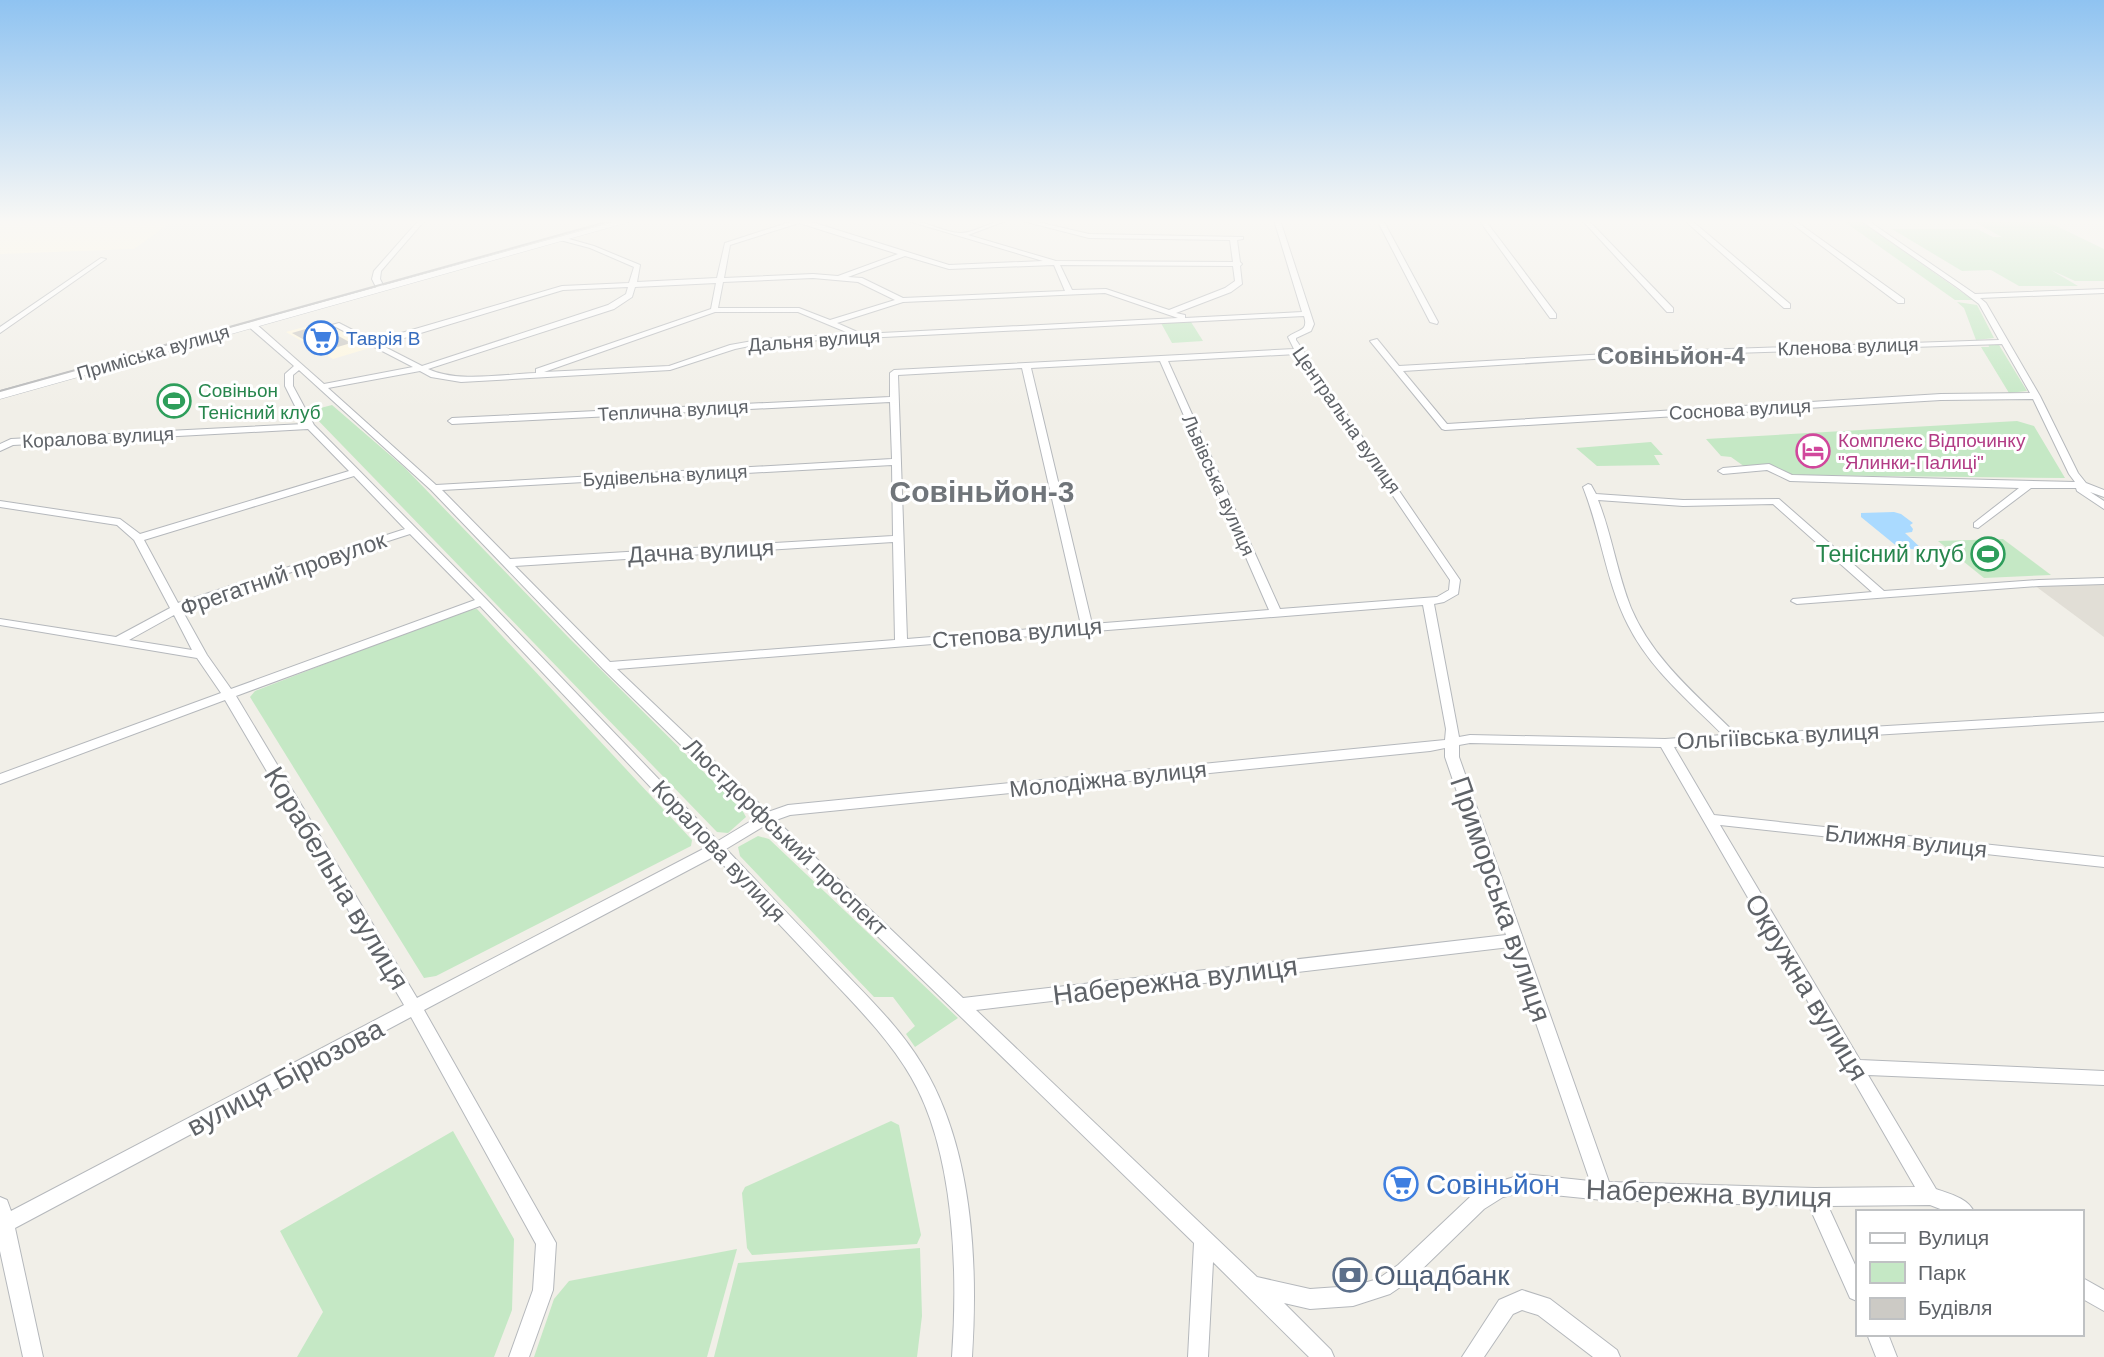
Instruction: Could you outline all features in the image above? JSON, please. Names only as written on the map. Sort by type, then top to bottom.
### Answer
[{"type":"street","points":[[0,331],[68,283]]},
{"type":"street","points":[[377,283],[381,289]]},
{"type":"street","name":"Приміська вулиця","points":[[0,395],[402,283]]},
{"type":"street","points":[[373,344],[555,290],[669,283]]},
{"type":"street","points":[[713,310],[718,283]]},
{"type":"street","points":[[866,283],[902,300]]},
{"type":"street","points":[[1065,283],[1069,291]]},
{"type":"street","points":[[1171,312],[1237,283]]},
{"type":"street","name":"Центральна вулиця","points":[[1298,283],[1310,327],[1291,339],[1455,580],[1454,592],[1440,600],[1428,601]]},
{"type":"street","points":[[1413,283],[1434,323]]},
{"type":"street","points":[[1529,283],[1553,316]]},
{"type":"street","points":[[1645,283],[1670,310]]},
{"type":"street","points":[[1761,283],[1787,306]]},
{"type":"street","points":[[1876,283],[1900,301]]},
{"type":"street","points":[[1956,283],[1975,296],[2004,342],[2083,485]]},
{"type":"street","points":[[321,387],[423,368],[611,307],[627,298],[633,285]]},
{"type":"street","points":[[833,322],[902,300],[1069,291],[1113,292],[1185,319]]},
{"type":"street","points":[[1975,296],[2104,291]]},
{"type":"street","points":[[526,376],[713,310],[790,308],[833,322],[863,336]]},
{"type":"street","name":"Дальня вулиця","points":[[336,325],[434,375],[451,379],[670,368],[751,343],[1308,314]]},
{"type":"street","name":"Люстдорфський проспект","points":[[252,325],[434,488],[607,666],[1252,1286]]},
{"type":"street","points":[[1374,341],[1398,369]]},
{"type":"street","name":"Кленова вулиця","points":[[1398,369],[1641,354],[2004,342]]},
{"type":"street","points":[[901,642],[894,373],[1299,351]]},
{"type":"street","name":"Львівська вулиця","points":[[1161,357],[1276,612]]},
{"type":"street","name":"Коралова вулиця","points":[[299,366],[289,374],[289,386],[310,426],[482,601],[882,1023],[922,1079],[945,1144],[963,1237],[962,1357]]},
{"type":"street","points":[[1026,366],[1087,627]]},
{"type":"street","name":"Соснова вулиця","points":[[1398,369],[1444,427],[1941,397],[2036,396]]},
{"type":"street","name":"Теплична вулиця","points":[[452,421],[893,399]]},
{"type":"street","name":"Коралова вулиця","points":[[0,448],[11,442],[310,426]]},
{"type":"street","name":"Будівельна вулиця","points":[[434,488],[895,462]]},
{"type":"street","points":[[1723,471],[1769,467],[1790,478],[2083,485],[2104,494]]},
{"type":"street","points":[[138,538],[356,472]]},
{"type":"street","points":[[1978,525],[2029,485]]},
{"type":"street","points":[[2083,485],[2080,489],[2104,506]]},
{"type":"street","points":[[1735,740],[1658,662],[1635,627],[1618,586],[1590,492],[1683,503],[1775,501],[1881,594]]},
{"type":"street","name":"Корабельна вулиця","points":[[0,504],[120,522],[138,538],[201,655],[228,694],[415,1009],[546,1243],[543,1290],[519,1357]]},
{"type":"street","name":"Фрегатний провулок","points":[[118,641],[188,603],[412,530]]},
{"type":"street","name":"Дачна вулиця","points":[[505,563],[897,539]]},
{"type":"street","points":[[1797,601],[2104,581]]},
{"type":"street","points":[[0,779],[482,601]]},
{"type":"street","name":"Степова вулиця","points":[[607,666],[1428,601]]},
{"type":"street","name":"Приморська вулиця","points":[[1428,601],[1452,729],[1452,757],[1603,1191]]},
{"type":"street","points":[[0,622],[201,655]]},
{"type":"street","name":"Ольгіївська вулиця","points":[[1452,743],[1470,739],[1665,743],[2104,717]]},
{"type":"street","name":"Молодіжна вулиця","points":[[717,848],[766,818],[788,810],[1452,743]]},
{"type":"street","name":"Окружна вулиця","points":[[1665,743],[1930,1196]]},
{"type":"street","name":"Ближня вулиця","points":[[1708,819],[2104,863]]},
{"type":"street","name":"вулиця Бірюзова","points":[[1,1219],[415,1009],[717,848]]},
{"type":"street","name":"Набережна вулиця","points":[[959,1005],[1516,940]]},
{"type":"street","points":[[1855,1067],[2104,1078]]},
{"type":"street","name":"Набережна вулиця","points":[[1252,1286],[1310,1299],[1353,1296],[1383,1287],[1405,1272],[1477,1203],[1498,1190],[1524,1183],[1603,1191],[1815,1197],[1930,1196]]},
{"type":"street","points":[[1930,1196],[1962,1210]]},
{"type":"street","points":[[1815,1197],[1856,1289]]},
{"type":"street","points":[[1,1219],[33,1357]]},
{"type":"street","points":[[1198,1357],[1204,1239]]},
{"type":"street","points":[[1252,1286],[1324,1357]]},
{"type":"street","points":[[2083,1288],[2104,1301]]},
{"type":"street","points":[[1472,1357],[1506,1307],[1521,1300],[1544,1306],[1610,1357]]},
{"type":"street","points":[[1878,1336],[1887,1357]]},
{"type":"shaded area","points":[[326,321],[373,347],[333,359],[286,332]]},
{"type":"shaded area","points":[[2104,583],[2104,637],[2034,585]]},
{"type":"green space","points":[[1931,283],[1949,283],[1973,300],[1955,300]]},
{"type":"green space","points":[[2014,283],[2073,283],[2078,286],[2019,286]]},
{"type":"green space","points":[[1957,302],[1977,305],[1994,338],[1976,340],[1964,308]]},
{"type":"green space","points":[[1191,322],[1203,341],[1172,343],[1161,323]]},
{"type":"green space","points":[[1988,343],[1999,345],[2027,391],[2009,393],[1981,347],[1989,347]]},
{"type":"green space","points":[[332,405],[405,468],[746,817],[728,833],[717,832],[309,411]]},
{"type":"green space","points":[[2017,421],[2034,426],[2065,478],[1791,475],[1767,464],[1745,467],[1731,457],[1721,456],[1706,439]]},
{"type":"green space","points":[[1651,442],[1663,455],[1654,455],[1660,465],[1597,466],[1576,448]]},
{"type":"green space","name":"Тенісний клуб","points":[[2003,539],[2051,575],[1984,578],[1938,541]]},
{"type":"green space","points":[[477,609],[692,840],[691,846],[436,976],[424,978],[250,697],[255,691],[465,610]]},
{"type":"green space","points":[[758,836],[769,839],[958,1018],[915,1047],[906,1034],[915,1026],[893,997],[874,997],[740,856],[738,847]]},
{"type":"green space","points":[[891,1121],[899,1125],[921,1235],[917,1244],[752,1255],[747,1248],[742,1193],[745,1187]]},
{"type":"green space","points":[[453,1131],[514,1239],[512,1310],[494,1357],[297,1357],[323,1312],[280,1231]]},
{"type":"green space","points":[[920,1248],[922,1316],[917,1357],[714,1357],[738,1263]]},
{"type":"green space","points":[[737,1249],[707,1357],[534,1357],[554,1299],[569,1281]]},
{"type":"water","points":[[1894,512],[1913,523],[1910,525],[1912,532],[1905,533],[1923,550],[1899,548],[1861,517],[1861,513]]},
{"type":"building","name":"Таврія В","points":[[319,325],[351,343],[324,351],[292,333]]},
{"type":"tram line","points":[[0,391],[386,283]]},
{"type":"place","name":"Таврія В","points":[[321,338]]},
{"type":"place","name":"Совіньон Тенісний клуб","points":[[174,401]]},
{"type":"place","name":"Комплекс Відпочинку \"Ялинки-Палиці\"","points":[[1813,451]]},
{"type":"place","name":"Тенісний клуб","points":[[1988,554]]},
{"type":"place","name":"Совіньйон","points":[[1401,1184]]},
{"type":"place","name":"Ощадбанк","points":[[1350,1275]]},
{"type":"district","name":"Совіньйон-4","points":[[1671,356]]},
{"type":"district","name":"Совіньйон-3","points":[[982,492]]}]
